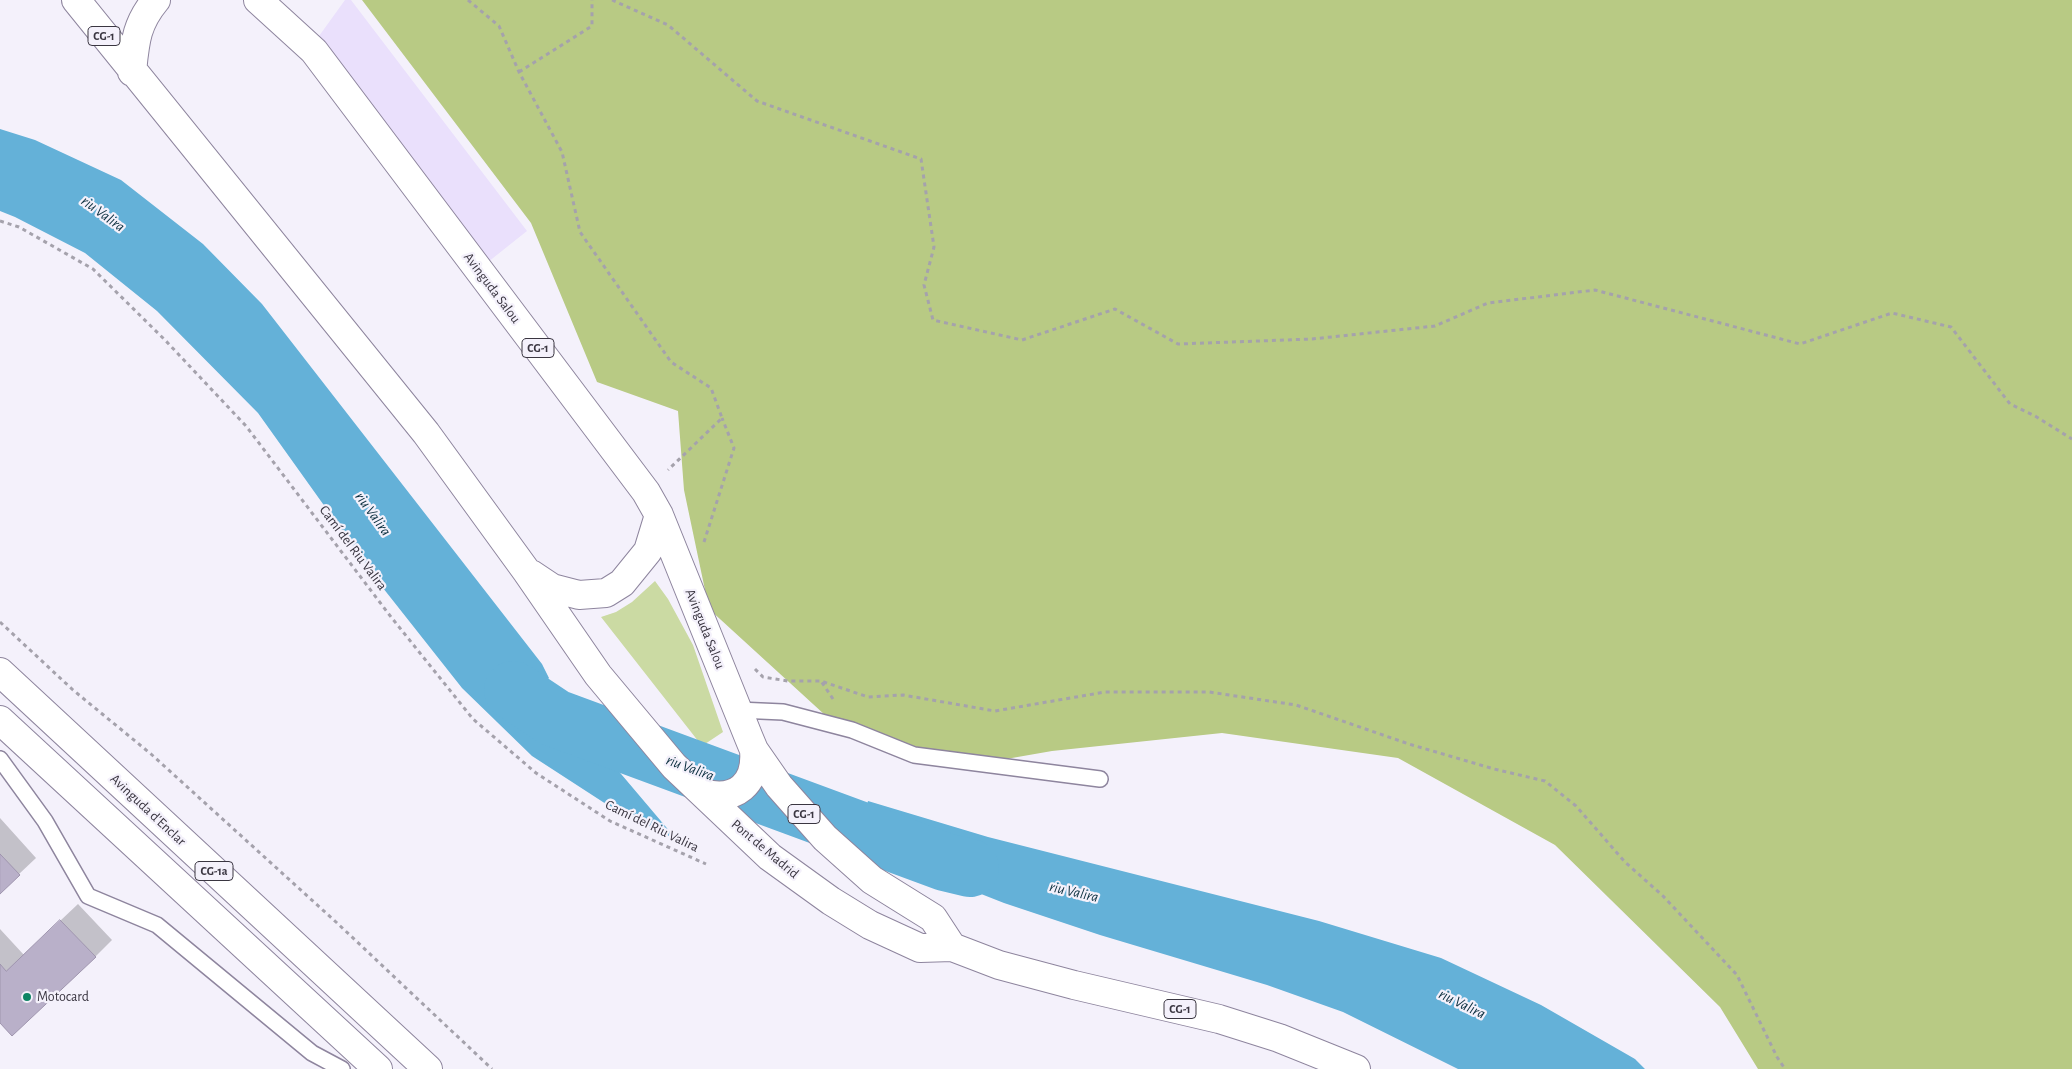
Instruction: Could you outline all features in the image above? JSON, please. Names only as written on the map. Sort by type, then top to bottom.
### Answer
[{"type":"main road","name":"CG-1","points":[[76,0],[132,72],[426,433],[527,572]]},
{"type":"main road","name":"CG-1","points":[[132,72],[136,36],[149,9],[156,0]]},
{"type":"main road","name":"Avinguda Salou","points":[[258,0],[314,51],[653,503],[752,744]]},
{"type":"main road","points":[[527,572],[552,588],[579,595],[606,593],[622,583],[648,551],[653,503]]},
{"type":"main road","name":"Pont de Madrid","points":[[527,572],[598,675],[674,766],[770,857],[831,901],[870,925],[920,948],[952,947]]},
{"type":"main road","name":"Avinguda d'Enclar","points":[[0,672],[428,1069]]},
{"type":"main road","name":"CG-1a","points":[[0,720],[374,1068]]},
{"type":"main road","name":"CG-1","points":[[703,793],[716,797],[730,795],[742,788],[751,777],[755,764],[752,744]]},
{"type":"main road","name":"CG-1","points":[[752,744],[779,786],[825,838],[872,880],[933,918],[952,947],[999,965],[1218,1019],[1279,1038],[1356,1069]]},
{"type":"lane","points":[[738,710],[783,712],[852,730],[914,756],[1100,778]]},
{"type":"lane","points":[[0,759],[45,821],[88,896],[158,925],[312,1053],[342,1069]]},
{"type":"path","points":[[468,0],[499,26],[519,72],[562,152],[580,232],[671,362],[711,388],[734,448],[702,548]]},
{"type":"path","points":[[519,72],[592,26],[592,0]]},
{"type":"path","points":[[612,0],[668,25],[757,101],[920,159],[934,247],[924,285],[933,320],[1022,340],[1115,309],[1178,344],[1312,339],[1435,326],[1488,303],[1595,290],[1800,344],[1892,313],[1951,326],[2010,404],[2035,416],[2072,439]]},
{"type":"path","name":"Camí del Riu Valira","points":[[0,221],[19,227],[93,269],[165,340],[246,426],[391,617],[473,719],[536,773],[610,821],[706,864]]},
{"type":"path","points":[[653,503],[722,418]]},
{"type":"path","points":[[0,622],[73,690],[151,754],[336,922],[492,1069]]},
{"type":"path","points":[[752,665],[763,677],[788,681],[821,681],[868,697],[902,695],[995,711],[1105,692],[1209,692],[1296,705],[1408,744],[1494,769],[1545,781],[1576,806],[1625,862],[1663,896],[1737,974],[1777,1057],[1785,1069]]},
{"type":"path","points":[[821,681],[852,730]]},
{"type":"shaded area","points":[[345,0],[351,0],[527,231],[483,266],[314,43]]},
{"type":"green space","points":[[362,0],[2072,0],[2072,1069],[1758,1069],[1720,1007],[1555,845],[1398,758],[1222,733],[1052,751],[966,766],[825,715],[709,609],[684,490],[678,411],[597,382],[531,223]]},
{"type":"green space","points":[[655,581],[668,599],[693,645],[723,732],[702,746],[601,617],[616,612],[632,602]]},
{"type":"water","points":[[0,129],[35,140],[121,180],[203,244],[262,304],[542,664],[549,678],[544,683],[677,840],[606,804],[532,756],[462,688],[383,588],[258,413],[157,311],[85,253],[0,211]]},
{"type":"water","points":[[834,798],[866,808],[868,801],[988,837],[1319,921],[1441,958],[1541,1005],[1635,1059],[1645,1069],[1458,1069],[1343,1012],[1267,985],[1100,935],[1004,903],[943,879]]},
{"type":"building","points":[[0,854],[20,875],[0,894]]},
{"type":"building","name":"Motocard","points":[[60,920],[96,957],[12,1036],[0,1023],[0,964],[6,971]]},
{"type":"waterway","name":"riu Valira","points":[[513,690],[555,718],[945,862],[970,868]]},
{"type":"place","name":"Motocard","points":[[27,997]]}]
